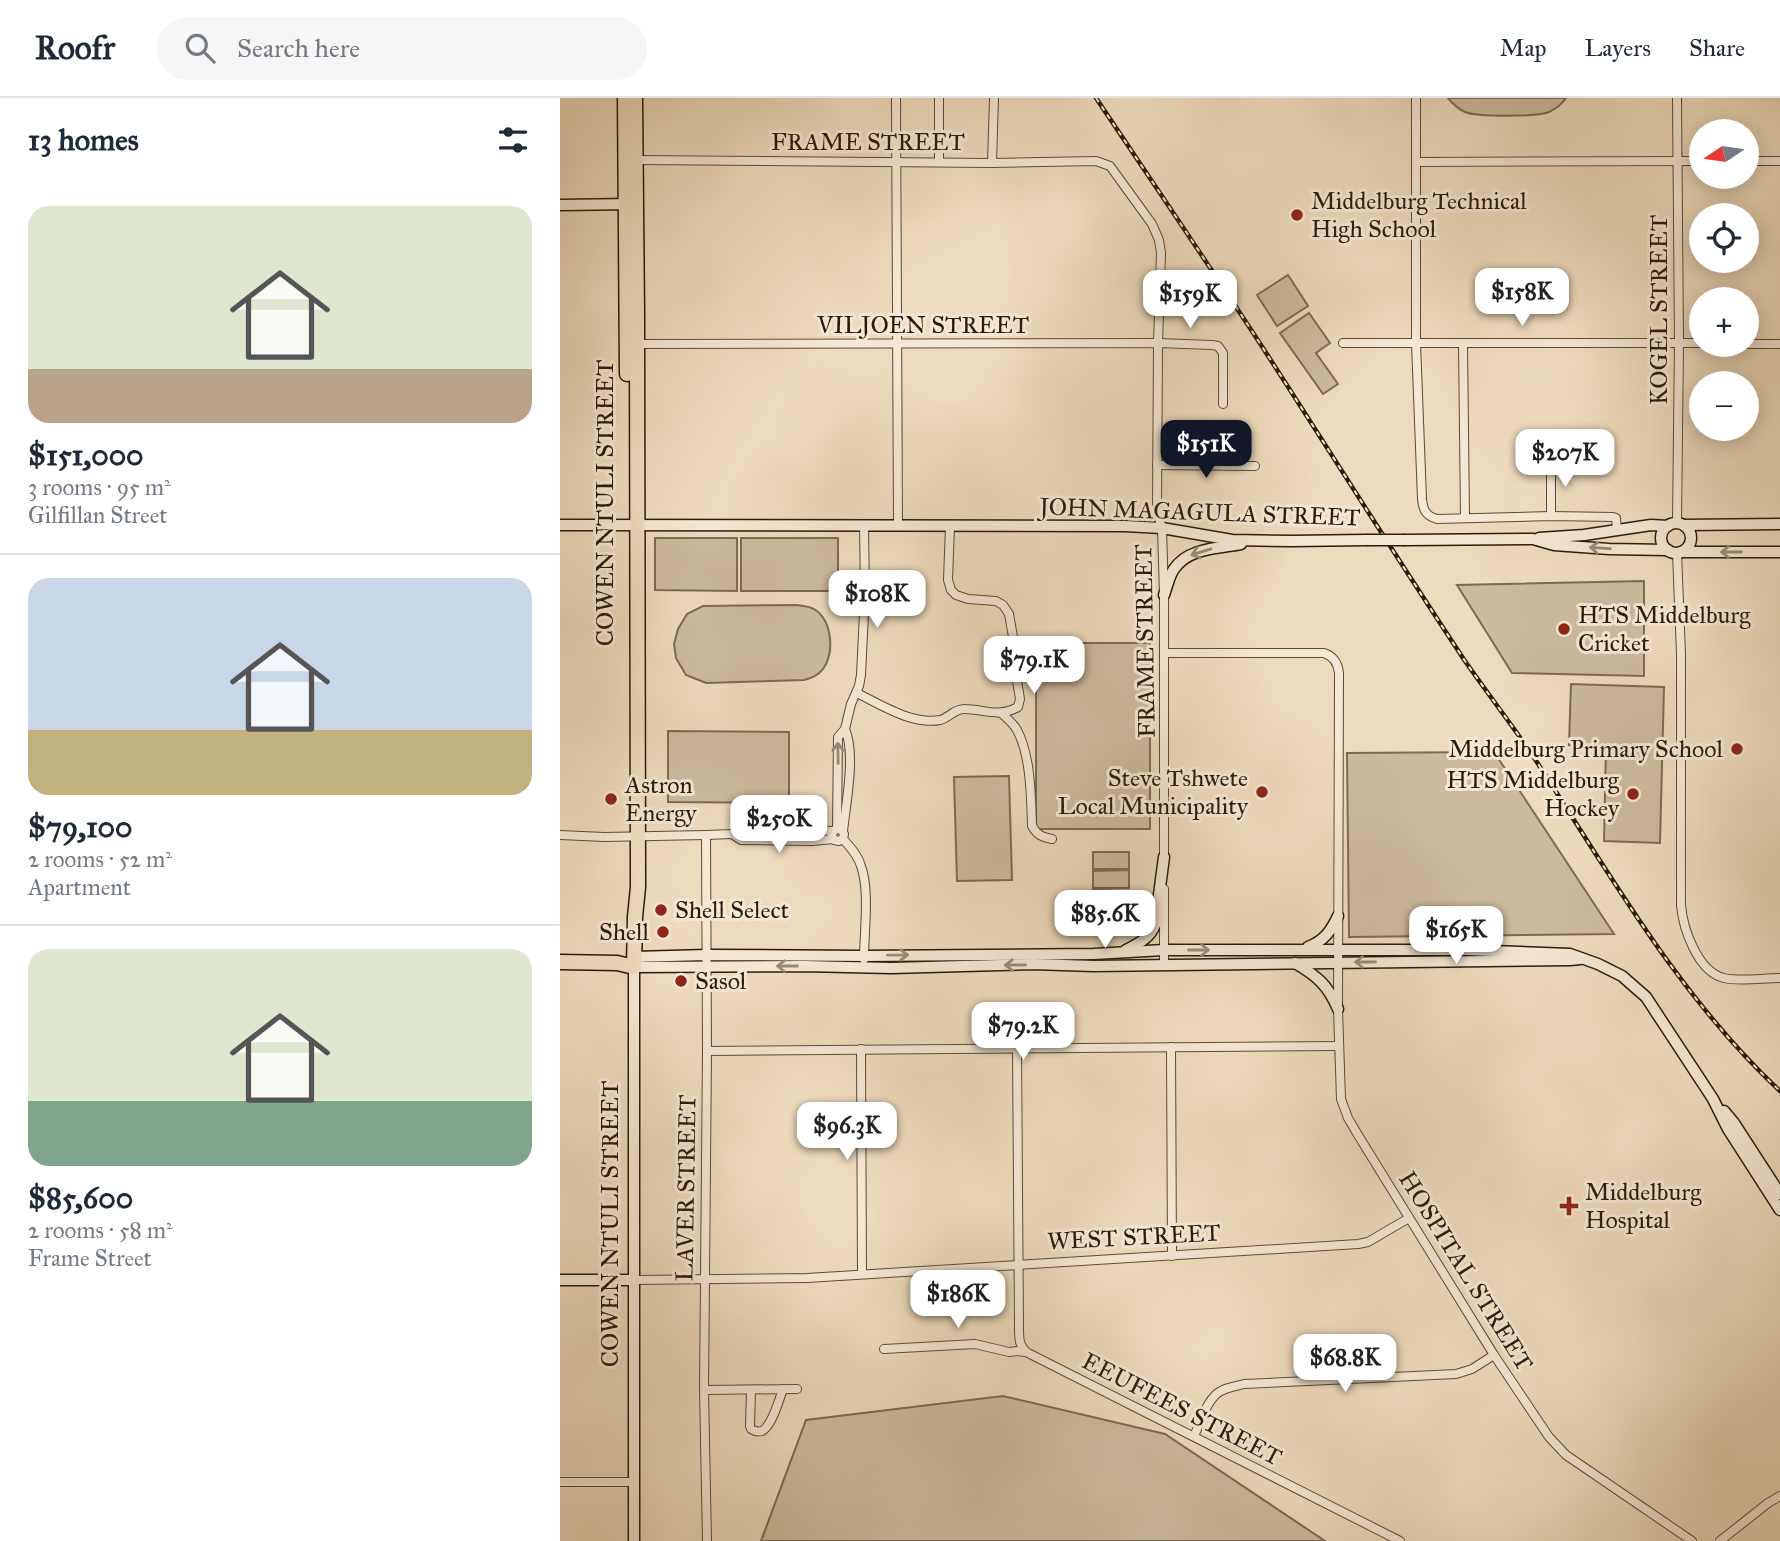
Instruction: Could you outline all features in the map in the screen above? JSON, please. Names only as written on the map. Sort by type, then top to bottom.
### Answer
[{"type":"highway","name":"COWEN NTULI STREET","points":[[625,98],[631,204],[634,524],[634,836],[631,886],[635,907],[634,962]]},
{"type":"highway","name":"COWEN NTULI STREET","points":[[630,160],[635,98]]},
{"type":"highway","points":[[560,962],[634,962]]},
{"type":"street","points":[[896,98],[898,526]]},
{"type":"street","points":[[939,98],[939,162]]},
{"type":"street","points":[[992,163],[994,98]]},
{"type":"street","points":[[1416,98],[1416,343],[1422,499],[1427,515],[1437,519],[1613,517],[1618,522],[1617,530]]},
{"type":"street","name":"KOGEL STREET","points":[[1676,525],[1679,343],[1677,98]]},
{"type":"street","name":"FRAME STREET","points":[[630,160],[992,163],[1096,161],[1110,166],[1152,225],[1161,253],[1157,512],[1162,528],[1165,653],[1164,964]]},
{"type":"street","points":[[1759,161],[1780,161]]},
{"type":"street","points":[[1416,162],[1689,162]]},
{"type":"street","points":[[560,205],[631,204]]},
{"type":"street","points":[[1343,343],[1689,343]]},
{"type":"street","points":[[1463,343],[1465,518]]},
{"type":"street","name":"VILJOEN STREET","points":[[632,344],[1212,345],[1218,346],[1223,353],[1223,404]]},
{"type":"street","points":[[1759,344],[1780,344]]},
{"type":"street","points":[[1551,516],[1551,468],[1569,455]]},
{"type":"street","points":[[1157,465],[1255,466]]},
{"type":"street","points":[[1533,539],[1651,526],[1780,524]]},
{"type":"street","name":"JOHN MAGAGULA STREET","points":[[560,525],[1125,526],[1261,541],[1533,539],[1554,545],[1609,549],[1780,552]]},
{"type":"street","points":[[1676,525],[1688,529],[1691,539],[1687,549],[1676,552]]},
{"type":"street","points":[[1676,525],[1662,535],[1662,541],[1676,552],[1681,654],[1683,924],[1696,954],[1717,975],[1730,978],[1780,978]]},
{"type":"street","points":[[864,526],[861,675],[845,729],[838,737],[838,834],[858,857],[862,867],[865,885],[864,962]]},
{"type":"street","points":[[857,693],[913,719],[922,720],[943,719],[962,709],[1002,713],[1018,707],[1020,699],[1009,614],[1003,605],[996,601],[968,599],[951,590],[948,580],[950,526]]},
{"type":"street","points":[[1164,595],[1174,568],[1185,558],[1202,551],[1261,541]]},
{"type":"street","name":"HOSPITAL STREET","points":[[1165,653],[1324,653],[1334,659],[1339,673],[1338,1009],[1343,1105],[1358,1136],[1549,1437],[1566,1455],[1692,1541]]},
{"type":"street","points":[[1002,713],[1017,731],[1022,743],[1029,776],[1032,826],[1041,836],[1052,839]]},
{"type":"street","points":[[560,835],[706,835],[732,834],[743,828],[838,834]]},
{"type":"street","points":[[790,829],[790,840]]},
{"type":"street","points":[[732,834],[741,840],[812,841],[838,834]]},
{"type":"street","name":"LAVER STREET","points":[[706,835],[704,1390],[708,1541]]},
{"type":"street","points":[[1120,953],[1144,941],[1151,934],[1155,925],[1164,857]]},
{"type":"street","points":[[1299,950],[1317,943],[1327,935],[1338,916]]},
{"type":"street","points":[[1094,960],[1120,953],[1164,950],[1468,950],[1570,954],[1598,964],[1622,976],[1646,997],[1713,1099],[1728,1129],[1780,1210]]},
{"type":"street","points":[[634,962],[1094,960],[1164,964],[1580,959]]},
{"type":"street","name":"COWEN NTULI STREET","points":[[634,962],[634,1541]]},
{"type":"street","points":[[1295,963],[1319,979],[1331,994],[1338,1009]]},
{"type":"street","points":[[707,1051],[1339,1046]]},
{"type":"street","points":[[1171,1047],[1172,1256]]},
{"type":"street","points":[[1017,1048],[1019,1342],[1028,1353]]},
{"type":"street","points":[[861,1049],[862,1274]]},
{"type":"street","points":[[1713,1099],[1734,1123],[1780,1194]]},
{"type":"street","name":"WEST STREET","points":[[560,1280],[807,1278],[1358,1244],[1368,1242],[1409,1218]]},
{"type":"street","name":"EEUFEES STREET","points":[[884,1349],[975,1344],[1009,1352],[1028,1353],[1400,1541]]},
{"type":"street","points":[[1194,1436],[1212,1398],[1219,1391],[1244,1384],[1456,1374],[1472,1369],[1494,1354]]},
{"type":"street","points":[[751,1390],[750,1426],[760,1432],[773,1416],[783,1389]]},
{"type":"street","points":[[704,1390],[797,1389]]},
{"type":"street","points":[[560,1482],[634,1482]]},
{"type":"street","points":[[1720,1541],[1780,1496]]},
{"type":"shaded area","points":[[1448,98],[1566,98],[1549,112],[1507,116],[1465,112]]},
{"type":"shaded area","points":[[1288,275],[1308,306],[1277,326],[1257,295]]},
{"type":"shaded area","points":[[1309,313],[1330,343],[1316,353],[1338,384],[1323,394],[1280,333]]},
{"type":"shaded area","points":[[655,538],[737,538],[737,591],[655,590]]},
{"type":"shaded area","points":[[741,538],[838,538],[838,591],[741,591]]},
{"type":"shaded area","name":"HTS Middelburg Cricket","points":[[1644,581],[1644,676],[1512,673],[1457,585]]},
{"type":"shaded area","points":[[797,605],[812,608],[820,614],[828,628],[829,654],[827,662],[817,675],[804,680],[706,683],[686,675],[676,658],[674,644],[678,629],[687,614],[703,606]]},
{"type":"shaded area","points":[[1036,643],[1150,643],[1150,829],[1036,829]]},
{"type":"shaded area","name":"HTS Middelburg Hockey","points":[[1571,684],[1664,687],[1660,843],[1604,841],[1606,747],[1569,745]]},
{"type":"shaded area","points":[[668,731],[789,732],[789,803],[668,802]]},
{"type":"shaded area","points":[[1494,752],[1614,934],[1349,937],[1347,753]]},
{"type":"shaded area","points":[[1009,776],[1012,880],[957,881],[954,777]]},
{"type":"shaded area","points":[[1093,852],[1129,852],[1129,869],[1093,869]]},
{"type":"shaded area","points":[[1129,870],[1129,888],[1093,888],[1093,871]]},
{"type":"shaded area","points":[[1093,890],[1129,891],[1129,908],[1093,908]]},
{"type":"shaded area","points":[[1093,910],[1129,910],[1129,925],[1093,925]]},
{"type":"shaded area","points":[[1003,1396],[1165,1434],[1325,1541],[761,1541],[806,1420]]},
{"type":"railway","points":[[1096,98],[1241,314],[1465,661],[1529,750],[1644,928],[1708,1013],[1780,1091]]},
{"type":"place","name":"Middelburg Technical High School","points":[[1297,215]]},
{"type":"place","name":"HTS Middelburg Cricket","points":[[1564,629]]},
{"type":"place","name":"Middelburg Primary School","points":[[1737,749]]},
{"type":"place","name":"Steve Tshwete Local Municipality","points":[[1262,792]]},
{"type":"place","name":"HTS Middelburg Hockey","points":[[1633,794]]},
{"type":"place","name":"Astron Energy","points":[[611,799]]},
{"type":"place","name":"Shell Select","points":[[661,910]]},
{"type":"place","name":"Shell","points":[[663,932]]},
{"type":"place","name":"Sasol","points":[[681,981]]},
{"type":"place","name":"Middelburg Hospital","points":[[1569,1206]]}]
